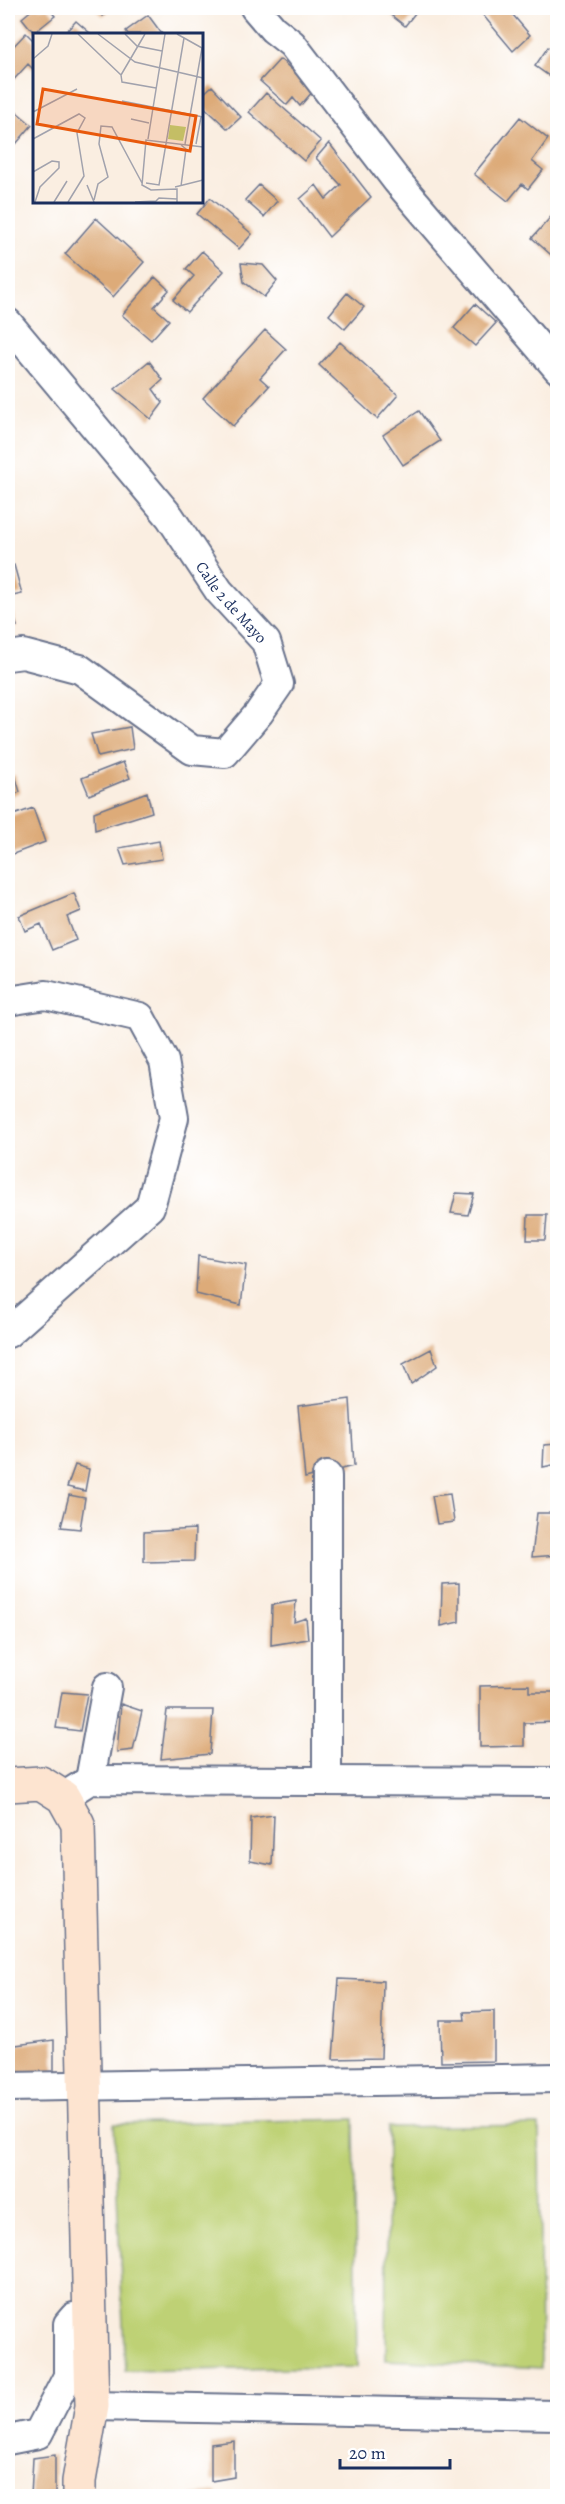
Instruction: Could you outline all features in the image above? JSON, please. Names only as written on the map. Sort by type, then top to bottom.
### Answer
[{"type":"street","points":[[255,8],[273,29],[292,44],[397,181],[558,369]]},
{"type":"street","name":"Calle 2 de Mayo","points":[[8,323],[170,517],[219,591],[266,642],[279,684],[259,713],[225,753],[192,750],[80,669],[23,654],[8,656]]},
{"type":"street","points":[[8,1001],[46,995],[140,1017],[164,1061],[174,1118],[150,1207],[8,1333]]},
{"type":"street","points":[[327,1476],[327,1781]]},
{"type":"street","points":[[79,2496],[79,2481],[93,2406],[77,1789],[107,1688]]},
{"type":"street","points":[[8,1785],[41,1783],[77,1789],[327,1781],[558,1782]]},
{"type":"street","points":[[8,2087],[558,2078]]},
{"type":"street","points":[[8,2440],[38,2434],[68,2376],[68,2324],[74,2317],[90,2316]]},
{"type":"street","points":[[93,2406],[558,2415]]},
{"type":"green space","points":[[354,2119],[357,2367],[125,2371],[114,2124]]},
{"type":"green space","points":[[539,2125],[541,2368],[386,2360],[388,2127]]},
{"type":"building","points":[[34,8],[48,8],[55,16],[34,33],[22,18]]},
{"type":"building","points":[[94,8],[112,8],[103,16]]},
{"type":"building","points":[[396,8],[419,8],[405,26],[391,15]]},
{"type":"building","points":[[477,8],[507,8],[530,35],[513,51]]},
{"type":"building","points":[[148,15],[161,33],[127,33],[126,31]]},
{"type":"building","points":[[76,21],[90,33],[65,33]]},
{"type":"building","points":[[26,33],[33,40],[33,69],[28,64],[8,86],[8,52]]},
{"type":"building","points":[[548,47],[558,54],[558,71],[552,78],[535,66]]},
{"type":"building","points":[[280,59],[314,90],[300,106],[293,98],[287,105],[260,81]]},
{"type":"building","points":[[212,86],[241,117],[228,129],[202,105],[202,95]]},
{"type":"building","points":[[266,93],[321,141],[304,161],[249,112]]},
{"type":"building","points":[[12,108],[32,125],[16,144],[8,137],[8,113]]},
{"type":"building","points":[[520,117],[548,139],[532,161],[543,170],[528,189],[522,184],[508,201],[474,174]]},
{"type":"building","points":[[329,143],[371,197],[329,237],[300,199],[316,185],[326,199],[341,185],[316,158]]},
{"type":"building","points":[[259,185],[277,201],[264,217],[245,200]]},
{"type":"building","points":[[210,198],[252,234],[239,249],[197,214]]},
{"type":"building","points":[[558,209],[558,261],[532,238]]},
{"type":"building","points":[[96,218],[144,262],[113,297],[65,254]]},
{"type":"building","points":[[202,251],[224,271],[187,312],[173,300],[194,276],[186,269]]},
{"type":"building","points":[[241,263],[263,265],[277,281],[264,297],[244,282]]},
{"type":"building","points":[[155,277],[169,290],[154,307],[169,320],[151,340],[122,315]]},
{"type":"building","points":[[347,293],[364,307],[345,329],[329,315]]},
{"type":"building","points":[[475,304],[496,323],[475,346],[454,328]]},
{"type":"building","points":[[265,330],[286,349],[260,378],[269,386],[233,426],[203,398]]},
{"type":"building","points":[[340,342],[398,395],[377,419],[319,365]]},
{"type":"building","points":[[149,361],[163,380],[153,389],[163,403],[151,419],[115,389]]},
{"type":"building","points":[[419,411],[440,441],[403,465],[383,435]]},
{"type":"building","points":[[14,565],[22,594],[8,597],[8,566]]},
{"type":"building","points":[[8,598],[17,626],[8,627]]},
{"type":"building","points":[[130,727],[133,749],[98,757],[91,734]]},
{"type":"building","points":[[123,762],[130,778],[89,795],[82,778]]},
{"type":"building","points":[[15,775],[20,792],[8,797],[8,777]]},
{"type":"building","points":[[147,792],[152,812],[95,830],[94,812]]},
{"type":"building","points":[[33,808],[45,842],[8,856],[8,817]]},
{"type":"building","points":[[159,841],[162,859],[125,865],[119,848]]},
{"type":"building","points":[[74,893],[81,911],[67,917],[76,940],[52,950],[41,924],[25,931],[19,916]]},
{"type":"building","points":[[456,1193],[474,1194],[468,1215],[451,1213]]},
{"type":"building","points":[[528,1215],[547,1215],[545,1240],[527,1240]]},
{"type":"building","points":[[198,1256],[246,1265],[241,1305],[196,1294]]},
{"type":"building","points":[[431,1349],[437,1366],[411,1384],[403,1364]]},
{"type":"building","points":[[350,1399],[354,1466],[305,1478],[298,1406]]},
{"type":"building","points":[[558,1444],[558,1464],[543,1467],[544,1445]]},
{"type":"building","points":[[75,1465],[89,1469],[85,1491],[67,1487]]},
{"type":"building","points":[[450,1494],[454,1522],[437,1524],[432,1496]]},
{"type":"building","points":[[69,1495],[85,1498],[80,1529],[61,1527]]},
{"type":"building","points":[[537,1513],[558,1513],[558,1555],[532,1557]]},
{"type":"building","points":[[195,1529],[194,1561],[144,1562],[144,1532]]},
{"type":"building","points":[[459,1583],[459,1622],[441,1626],[442,1584]]},
{"type":"building","points":[[296,1601],[294,1622],[306,1618],[308,1639],[271,1645],[272,1605]]},
{"type":"building","points":[[529,1685],[529,1692],[558,1692],[558,1722],[524,1723],[524,1746],[480,1747],[480,1686]]},
{"type":"building","points":[[62,1692],[87,1694],[80,1731],[56,1728]]},
{"type":"building","points":[[121,1704],[142,1711],[133,1750],[117,1752]]},
{"type":"building","points":[[167,1710],[213,1710],[210,1754],[161,1759]]},
{"type":"building","points":[[274,1815],[272,1865],[250,1861],[251,1818]]},
{"type":"building","points":[[339,1979],[383,1981],[381,2058],[333,2059]]},
{"type":"building","points":[[494,2011],[494,2061],[441,2062],[440,2020],[465,2020],[464,2012]]},
{"type":"building","points":[[54,2040],[54,2072],[8,2075],[8,2046]]},
{"type":"building","points":[[234,2441],[234,2477],[211,2481],[211,2444]]},
{"type":"building","points":[[55,2455],[55,2496],[31,2496],[33,2458]]},
{"type":"building","points":[[217,2492],[217,2496],[185,2496],[185,2495]]}]
